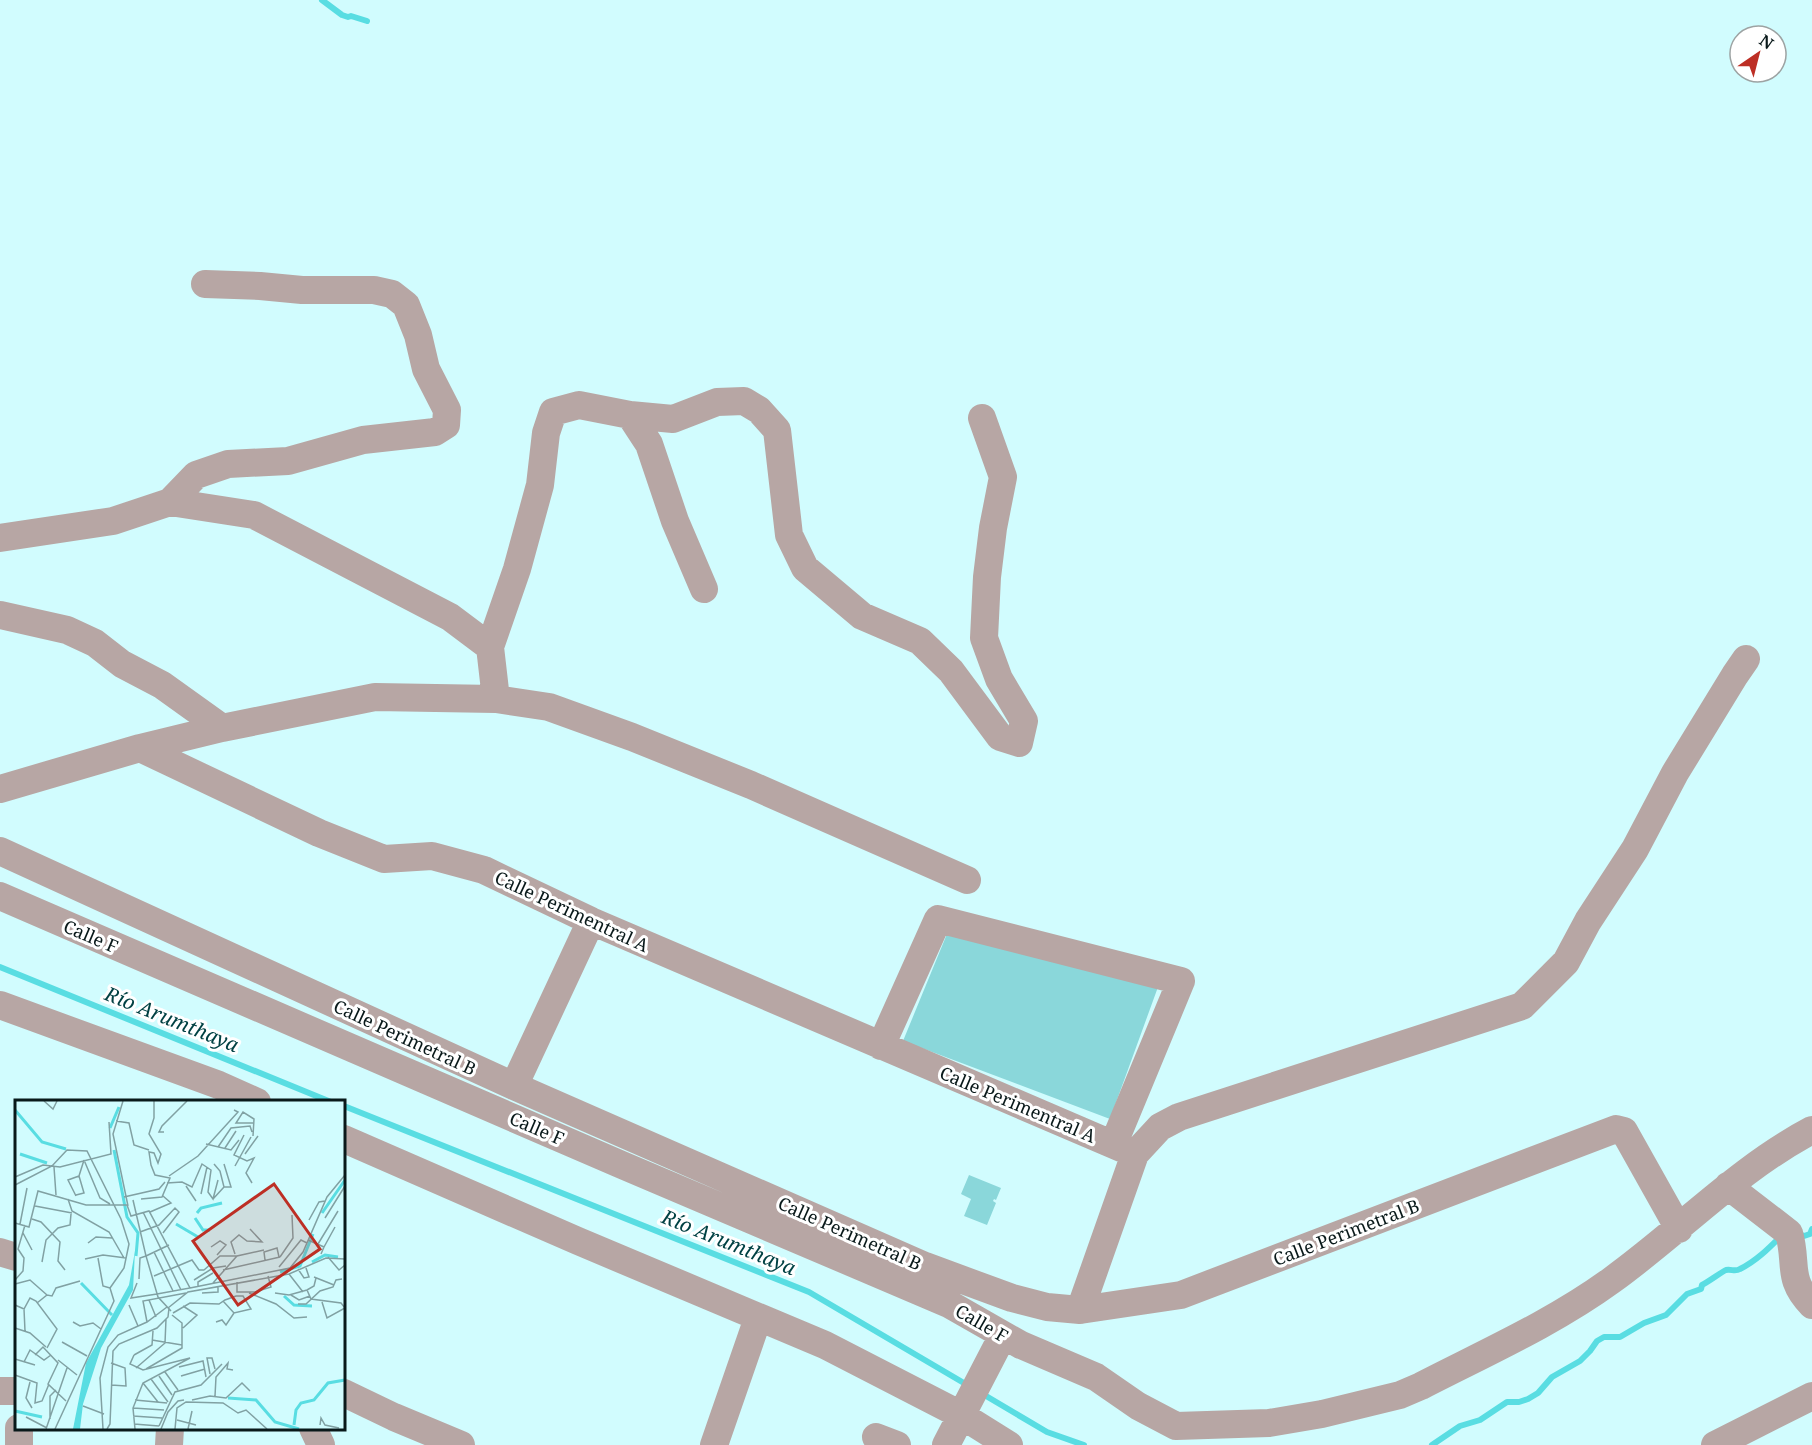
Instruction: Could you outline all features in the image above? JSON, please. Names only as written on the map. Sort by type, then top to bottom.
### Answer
[{"type":"street","points":[[170,502],[196,475],[228,464],[288,461],[363,440],[435,432],[446,425],[447,410],[426,369],[418,335],[406,305],[392,294],[374,290],[303,290],[205,284]]},
{"type":"street","points":[[496,699],[490,647],[518,569],[540,485],[546,433],[554,412],[579,405],[673,419],[717,402],[744,401],[759,410],[777,430],[789,535],[805,568],[862,616],[920,641],[951,670],[1000,737],[1019,743],[1024,721],[999,679],[984,638],[993,528],[1003,477],[982,418]]},
{"type":"street","points":[[630,414],[649,444],[675,521],[704,589]]},
{"type":"street","points":[[0,538],[113,521],[170,502],[254,515],[450,617],[490,647]]},
{"type":"street","points":[[0,615],[67,630],[95,643],[122,664],[162,685],[222,728]]},
{"type":"street","points":[[1124,1149],[1179,1117],[1522,1006],[1566,962],[1588,921],[1635,849],[1675,773],[1746,659]]},
{"type":"street","points":[[0,789],[140,748],[222,728],[375,697],[496,699],[549,707],[632,737],[751,785],[967,880]]},
{"type":"street","name":"Calle Perimentral A","points":[[140,748],[319,833],[384,859],[432,856],[484,870],[591,921],[1124,1149]]},
{"type":"street","name":"Calle Perimetral B","points":[[0,851],[514,1086],[925,1266],[1012,1298],[1047,1307],[1080,1310],[1181,1295],[1616,1129],[1624,1131],[1679,1229]]},
{"type":"street","name":"Calle F","points":[[0,896],[948,1304],[997,1347],[1047,1358],[1096,1377],[1138,1406],[1176,1426],[1269,1423],[1322,1414],[1400,1395],[1529,1331],[1587,1298],[1679,1229],[1728,1186],[1785,1144],[1812,1130]]},
{"type":"street","points":[[881,1046],[938,919],[1181,981],[1124,1149],[1080,1310]]},
{"type":"street","points":[[514,1086],[591,921]]},
{"type":"street","points":[[0,1005],[213,1093],[252,1100]]},
{"type":"street","points":[[345,1139],[825,1345],[963,1412],[1008,1445]]},
{"type":"street","points":[[1728,1186],[1789,1233],[1794,1256],[1793,1274],[1800,1293],[1812,1305]]},
{"type":"street","points":[[0,1252],[15,1257]]},
{"type":"street","points":[[714,1445],[758,1318]]},
{"type":"street","points":[[931,1445],[936,1443],[946,1445],[997,1347]]},
{"type":"street","points":[[0,1390],[15,1391]]},
{"type":"street","points":[[345,1393],[461,1445]]},
{"type":"street","points":[[1715,1445],[1812,1396]]},
{"type":"street","points":[[169,1445],[170,1430]]},
{"type":"street","points":[[314,1430],[321,1445]]},
{"type":"shaded area","points":[[949,929],[1158,987],[1110,1119],[903,1041]]},
{"type":"shaded area","points":[[969,1175],[1001,1188],[996,1200],[993,1201],[996,1203],[987,1225],[964,1216],[971,1199],[961,1194]]},
{"type":"waterway","points":[[322,0],[342,15],[367,21]]},
{"type":"waterway","name":"Río Arumthaya","points":[[0,967],[326,1100]]},
{"type":"waterway","name":"Río Arumthaya","points":[[345,1106],[809,1292],[969,1386]]},
{"type":"waterway","points":[[1799,1234],[1804,1236],[1810,1234],[1812,1229]]},
{"type":"waterway","points":[[1432,1445],[1460,1426],[1480,1420],[1507,1402],[1528,1399],[1538,1393],[1552,1377],[1580,1361],[1597,1341],[1604,1337],[1620,1337],[1644,1323],[1666,1315],[1687,1294],[1701,1289],[1702,1285],[1726,1270],[1737,1270],[1746,1266],[1780,1237]]},
{"type":"waterway","name":"Río Arumthaya","points":[[981,1393],[1047,1432],[1084,1445]]}]
